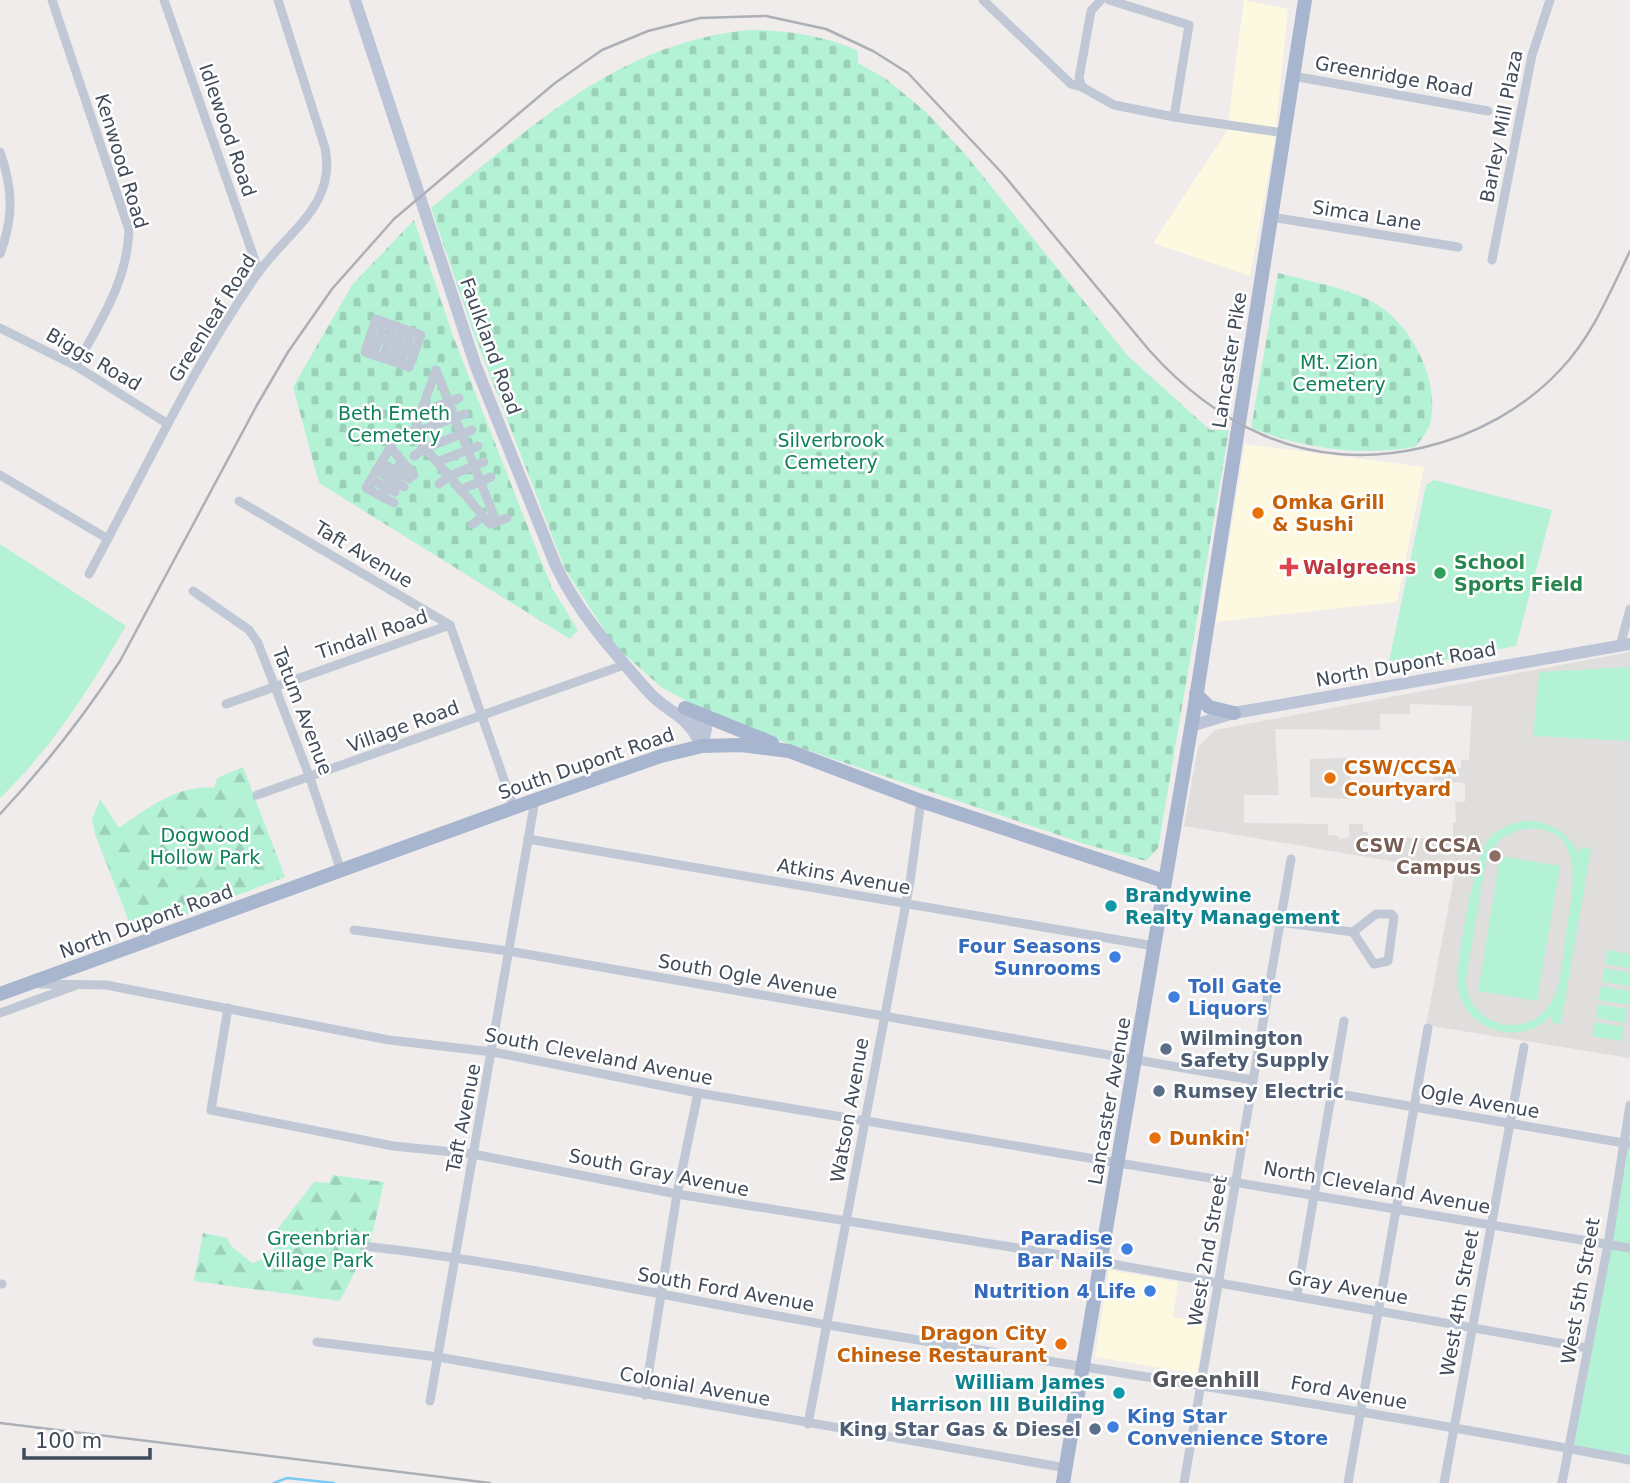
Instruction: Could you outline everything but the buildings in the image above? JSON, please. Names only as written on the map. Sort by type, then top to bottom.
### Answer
[{"type":"main road","name":"Faulkland Road","points":[[355,0],[475,365],[545,542],[585,620],[648,692],[691,725],[702,746]]},
{"type":"main road","name":"Lancaster Pike","points":[[1191,726],[1305,0]]},
{"type":"main road","name":"North Dupont Road","points":[[1191,726],[1234,713],[1625,645]]},
{"type":"main road","name":"Faulkland Road","points":[[639,680],[685,708],[706,729],[702,746]]},
{"type":"main road","points":[[1196,694],[1209,707],[1234,713]]},
{"type":"main road","points":[[685,708],[789,751]]},
{"type":"main road","name":"Lancaster Avenue","points":[[1063,1483],[1191,726]]},
{"type":"main road","name":"South Dupont Road","points":[[304,885],[662,756],[702,746],[741,745],[789,751],[921,801],[1164,881]]},
{"type":"main road","name":"North Dupont Road","points":[[0,994],[304,885]]},
{"type":"street","name":"Kenwood Road","points":[[52,0],[129,230],[128,258],[120,282],[76,366]]},
{"type":"street","name":"Idlewood Road","points":[[164,0],[259,272]]},
{"type":"street","name":"Greenleaf Road","points":[[89,574],[168,424],[259,272],[320,199],[329,167],[278,0]]},
{"type":"street","points":[[984,0],[1071,84],[1082,87],[1114,105],[1284,133]]},
{"type":"street","points":[[1082,87],[1079,78],[1091,11],[1101,0]]},
{"type":"street","points":[[1109,0],[1189,25],[1174,117]]},
{"type":"street","name":"Barley Mill Plaza","points":[[1492,260],[1532,55],[1550,0]]},
{"type":"street","name":"Greenridge Road","points":[[1293,76],[1488,111]]},
{"type":"street","points":[[0,152],[10,180],[13,214],[0,254]]},
{"type":"street","name":"Simca Lane","points":[[1271,217],[1458,247]]},
{"type":"street","points":[[399,327],[376,319],[396,345],[409,367],[365,352],[396,345],[425,361]]},
{"type":"street","points":[[387,359],[396,345],[399,327]]},
{"type":"street","points":[[396,345],[399,327]]},
{"type":"street","name":"Biggs Road","points":[[0,328],[76,366],[168,424]]},
{"type":"street","points":[[410,434],[436,370],[496,522]]},
{"type":"street","points":[[429,391],[453,382]]},
{"type":"street","points":[[421,412],[459,398]]},
{"type":"street","points":[[410,434],[465,414]]},
{"type":"street","points":[[414,456],[425,448],[472,430]]},
{"type":"street","points":[[410,434],[490,524],[507,518]]},
{"type":"street","points":[[381,496],[399,481],[402,461],[391,445],[366,488],[394,503]]},
{"type":"street","points":[[437,462],[478,446]]},
{"type":"street","points":[[399,481],[402,461]]},
{"type":"street","points":[[439,484],[449,476],[484,462]]},
{"type":"street","points":[[376,471],[399,481]]},
{"type":"street","points":[[376,471],[399,481]]},
{"type":"street","points":[[0,475],[108,538]]},
{"type":"street","points":[[460,489],[491,477]]},
{"type":"street","points":[[472,503],[486,498]]},
{"type":"street","name":"Taft Avenue","points":[[239,501],[450,625]]},
{"type":"street","points":[[473,524],[482,516]]},
{"type":"street","name":"Tatum Avenue","points":[[193,591],[253,635],[276,686],[341,872]]},
{"type":"street","points":[[1625,645],[1630,609]]},
{"type":"street","points":[[450,625],[514,808]]},
{"type":"street","name":"Tindall Road","points":[[226,704],[450,625]]},
{"type":"street","name":"Village Road","points":[[257,795],[624,665]]},
{"type":"street","name":"Taft Avenue","points":[[430,1402],[535,800]]},
{"type":"street","name":"Watson Avenue","points":[[808,1424],[847,1223],[903,904],[910,882],[921,801]]},
{"type":"street","name":"Atkins Avenue","points":[[528,839],[1154,946]]},
{"type":"street","name":"West 2nd Street","points":[[1184,1483],[1291,859]]},
{"type":"street","points":[[1280,922],[1353,932],[1376,914],[1391,914],[1394,917],[1388,961],[1374,964],[1353,932]]},
{"type":"street","name":"South Ogle Avenue","points":[[354,930],[508,951],[882,1018],[1135,1059]]},
{"type":"street","name":"South Cleveland Avenue","points":[[19,987],[54,982],[74,986],[106,985],[389,1040],[493,1052],[698,1093],[1118,1161]]},
{"type":"street","name":"South Cleveland Avenue","points":[[0,1013],[74,986]]},
{"type":"street","name":"South Gray Avenue","points":[[228,1008],[211,1110],[393,1146],[473,1154],[677,1194],[1101,1262]]},
{"type":"street","points":[[1297,1295],[1344,1021]]},
{"type":"street","points":[[1348,1483],[1428,1028]]},
{"type":"street","name":"West 4th Street","points":[[1444,1483],[1524,1047]]},
{"type":"street","points":[[1135,1059],[1253,1080]]},
{"type":"street","points":[[645,1395],[677,1194],[698,1093]]},
{"type":"street","name":"Ogle Avenue","points":[[1333,1093],[1626,1144]]},
{"type":"street","name":"West 5th Street","points":[[1562,1483],[1626,1144],[1630,1105]]},
{"type":"street","name":"North Cleveland Avenue","points":[[1118,1161],[1630,1248]]},
{"type":"street","name":"South Ford Avenue","points":[[363,1246],[455,1256],[662,1296],[1083,1367]]},
{"type":"street","name":"Gray Avenue","points":[[1101,1262],[1473,1326],[1587,1349]]},
{"type":"street","name":"Colonial Avenue","points":[[317,1342],[438,1357],[1066,1468]]},
{"type":"street","name":"Ford Avenue","points":[[1083,1367],[1202,1384],[1630,1460]]},
{"type":"shaded area","points":[[1244,0],[1288,9],[1274,145],[1250,276],[1153,243],[1227,131]]},
{"type":"shaded area","points":[[1245,444],[1424,467],[1397,602],[1216,622]]},
{"type":"shaded area","name":"CSW / CCSA Campus","points":[[1630,652],[1630,1058],[1426,1025],[1455,872],[1184,826],[1198,747],[1215,730]],"holes":[[[1410,704],[1472,706],[1469,760],[1461,760],[1461,768],[1450,768],[1450,761],[1436,764],[1433,780],[1465,783],[1465,802],[1455,802],[1456,823],[1453,823],[1453,838],[1368,838],[1368,832],[1363,832],[1363,824],[1349,824],[1349,837],[1339,839],[1338,836],[1328,835],[1328,824],[1244,823],[1244,795],[1279,795],[1275,729],[1380,730],[1380,714],[1410,714]]]},
{"type":"shaded area","name":"CSW / CCSA Campus","points":[[1350,758],[1351,799],[1310,797],[1310,759]]},
{"type":"shaded area","points":[[1109,1270],[1178,1282],[1173,1317],[1205,1322],[1197,1374],[1095,1357]]},
{"type":"green space","name":"Silverbrook Cemetery","points":[[748,30],[803,34],[857,50],[858,63],[886,79],[926,112],[965,154],[1128,356],[1210,430],[1229,430],[1158,848],[1146,861],[1085,844],[727,723],[661,687],[614,645],[565,569],[474,334],[431,208],[540,120],[616,71],[656,52],[700,38]]},
{"type":"green space","name":"Beth Emeth Cemetery","points":[[414,220],[453,336],[552,588],[578,630],[570,639],[319,483],[293,387],[352,285]]},
{"type":"green space","name":"Mt. Zion Cemetery","points":[[1278,273],[1360,296],[1385,310],[1398,322],[1418,351],[1430,386],[1431,420],[1415,447],[1373,451],[1332,449],[1291,441],[1251,428]]},
{"type":"green space","name":"School Sports Field","points":[[1434,480],[1552,510],[1516,646],[1387,671],[1426,485]]},
{"type":"green space","points":[[0,544],[126,626],[53,738],[0,798]]},
{"type":"green space","points":[[1629,667],[1630,741],[1533,736],[1539,672]]},
{"type":"green space","name":"Dogwood Hollow Park","points":[[243,767],[285,877],[140,932],[132,929],[95,834],[92,819],[100,799],[119,828],[164,799],[188,790],[214,788],[217,778]]},
{"type":"green space","points":[[1524,821],[1542,823],[1557,829],[1569,839],[1579,854],[1581,847],[1591,849],[1561,1024],[1551,1023],[1551,1016],[1539,1026],[1511,1032],[1483,1025],[1463,1004],[1458,989],[1459,959],[1466,914],[1482,851],[1495,833]],"holes":[[[1519,830],[1541,830],[1557,836],[1566,847],[1571,862],[1573,879],[1561,972],[1547,1009],[1525,1023],[1502,1024],[1479,1011],[1472,1002],[1466,985],[1487,856],[1501,839]]]},
{"type":"green space","points":[[1500,856],[1560,866],[1537,1001],[1478,991]]},
{"type":"green space","points":[[1607,950],[1630,954],[1630,968],[1605,964]]},
{"type":"green space","points":[[1604,968],[1630,973],[1630,986],[1602,982]]},
{"type":"green space","points":[[1601,986],[1630,991],[1628,1005],[1598,1000]]},
{"type":"green space","points":[[1598,1004],[1627,1009],[1625,1023],[1596,1018]]},
{"type":"green space","points":[[1595,1022],[1624,1027],[1621,1041],[1592,1036]]},
{"type":"green space","points":[[1622,1143],[1630,1144],[1630,1460],[1568,1448]]},
{"type":"green space","name":"Greenbriar Village Park","points":[[332,1175],[384,1182],[371,1240],[340,1301],[194,1281],[203,1233],[227,1238],[231,1246],[252,1263],[267,1258],[274,1249],[276,1231],[314,1182],[330,1183]]},
{"type":"waterway","points":[[274,1483],[287,1478],[334,1483]]},
{"type":"railway","points":[[0,814],[63,740],[120,661],[257,405],[288,352],[332,289],[394,219],[555,83],[602,50],[648,31],[700,18],[766,16],[826,29],[873,51],[908,73],[1002,173],[1149,350],[1175,376],[1231,419],[1263,435],[1301,448],[1341,454],[1382,454],[1422,448],[1461,436],[1498,418],[1532,396],[1572,356],[1600,313],[1630,251]]},
{"type":"railway","points":[[0,1423],[490,1483]]},
{"type":"place","name":"Omka Grill & Sushi","points":[[1258,513]]},
{"type":"place","name":"Walgreens","points":[[1289,567]]},
{"type":"place","name":"School Sports Field","points":[[1440,573]]},
{"type":"place","name":"CSW/CCSA Courtyard","points":[[1330,778]]},
{"type":"place","name":"CSW / CCSA Campus","points":[[1495,856]]},
{"type":"place","name":"Brandywine Realty Management","points":[[1111,906]]},
{"type":"place","name":"Four Seasons Sunrooms","points":[[1115,957]]},
{"type":"place","name":"Toll Gate Liquors","points":[[1174,997]]},
{"type":"place","name":"Wilmington Safety Supply","points":[[1166,1049]]},
{"type":"place","name":"Rumsey Electric","points":[[1159,1091]]},
{"type":"place","name":"Dunkin'","points":[[1155,1138]]},
{"type":"place","name":"Paradise Bar Nails","points":[[1127,1249]]},
{"type":"place","name":"Nutrition 4 Life","points":[[1150,1291]]},
{"type":"place","name":"Dragon City Chinese Restaurant","points":[[1061,1344]]},
{"type":"place","name":"William James Harrison III Building","points":[[1119,1393]]},
{"type":"place","name":"King Star Convenience Store","points":[[1113,1427]]},
{"type":"place","name":"King Star Gas & Diesel","points":[[1095,1429]]},
{"type":"district","name":"Greenhill","points":[[1206,1380]]}]
